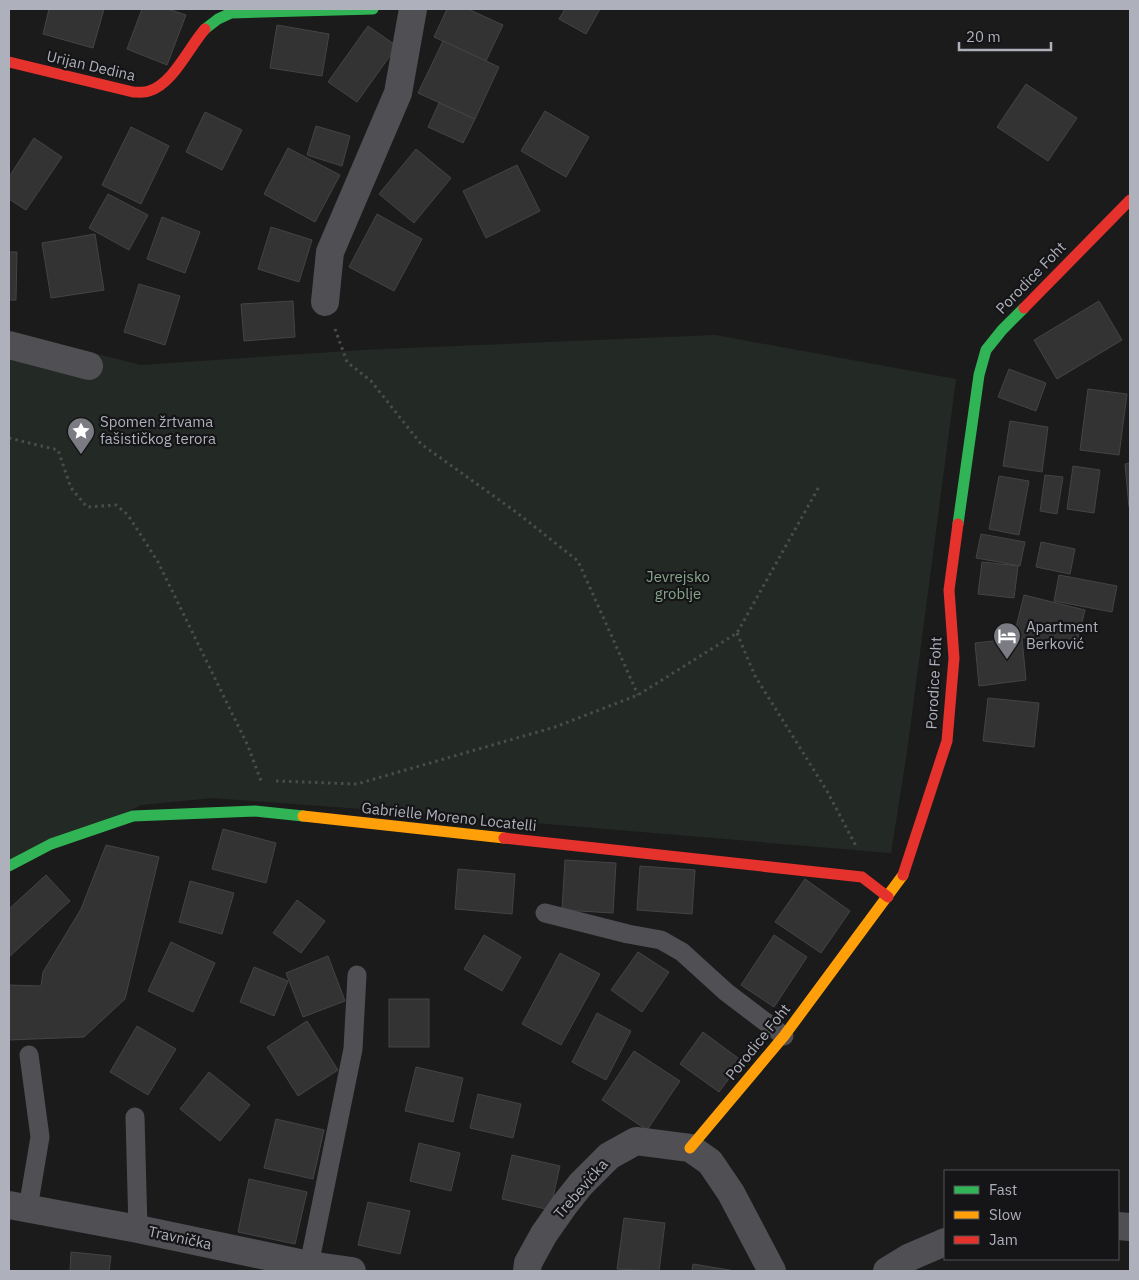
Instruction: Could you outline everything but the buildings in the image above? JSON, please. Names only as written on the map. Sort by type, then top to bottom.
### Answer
[{"type":"street","name":"Urijan Dedina","points":[[9,62],[133,92],[150,92],[174,74],[206,27],[220,16],[231,13],[373,9]]},
{"type":"street","points":[[325,302],[330,252],[398,93],[413,9]]},
{"type":"street","name":"Porodice Foht","points":[[690,1148],[784,1036],[905,872],[947,741],[954,658],[949,590],[979,375],[986,350],[1002,330],[1071,258],[1130,200]]},
{"type":"street","points":[[9,345],[89,366]]},
{"type":"street","name":"Gabrielle Moreno Locatelli","points":[[9,866],[51,844],[133,816],[256,812],[843,875],[862,878],[888,896]]},
{"type":"street","name":"Trebevićka","points":[[527,1271],[528,1263],[544,1234],[581,1184],[609,1156],[636,1141],[690,1148],[710,1162],[732,1193],[772,1271]]},
{"type":"street","name":"Travnička","points":[[18,1206],[309,1265],[352,1271]]},
{"type":"street","points":[[887,1271],[910,1257],[944,1242]]},
{"type":"lane","points":[[545,912],[628,934],[661,940],[682,952],[726,992],[784,1036]]},
{"type":"lane","points":[[309,1265],[353,1049],[357,975]]},
{"type":"lane","points":[[18,1206],[40,1137],[29,1055]]},
{"type":"lane","points":[[135,1117],[138,1229]]},
{"type":"path","points":[[325,302],[347,362],[371,381],[421,444],[516,512],[578,561],[638,695]]},
{"type":"path","points":[[9,438],[58,450],[71,488],[87,507],[116,505],[128,514],[158,562],[248,746],[272,813]]},
{"type":"path","points":[[261,780],[357,784],[555,727],[638,695],[737,633],[820,485]]},
{"type":"path","points":[[737,633],[755,676],[827,791],[849,832],[871,884]]},
{"type":"green space","name":"Jevrejsko groblje","points":[[9,332],[141,365],[362,350],[715,335],[956,379],[907,752],[891,853],[213,798],[141,805],[9,870]]},
{"type":"traffic: fast","points":[[205,29],[218,19],[231,13],[373,9]]},
{"type":"traffic: fast","points":[[958,524],[979,375],[986,350],[1002,330],[1024,308]]},
{"type":"traffic: fast","points":[[9,866],[51,844],[133,816],[255,811],[303,816]]},
{"type":"traffic: slow","points":[[303,816],[504,838]]},
{"type":"traffic: slow","points":[[690,1148],[784,1036],[903,875]]},
{"type":"traffic: jam","points":[[9,62],[133,92],[145,92],[158,87],[166,81],[205,29]]},
{"type":"traffic: jam","points":[[1024,308],[1130,200]]},
{"type":"traffic: jam","points":[[903,875],[947,741],[954,658],[949,590],[958,524]]},
{"type":"traffic: jam","points":[[504,838],[862,877],[888,897]]},
{"type":"place","name":"Spomen žrtvama fašističkog terora","points":[[81,455]]},
{"type":"place","name":"Apartment Berković","points":[[1007,660]]}]
